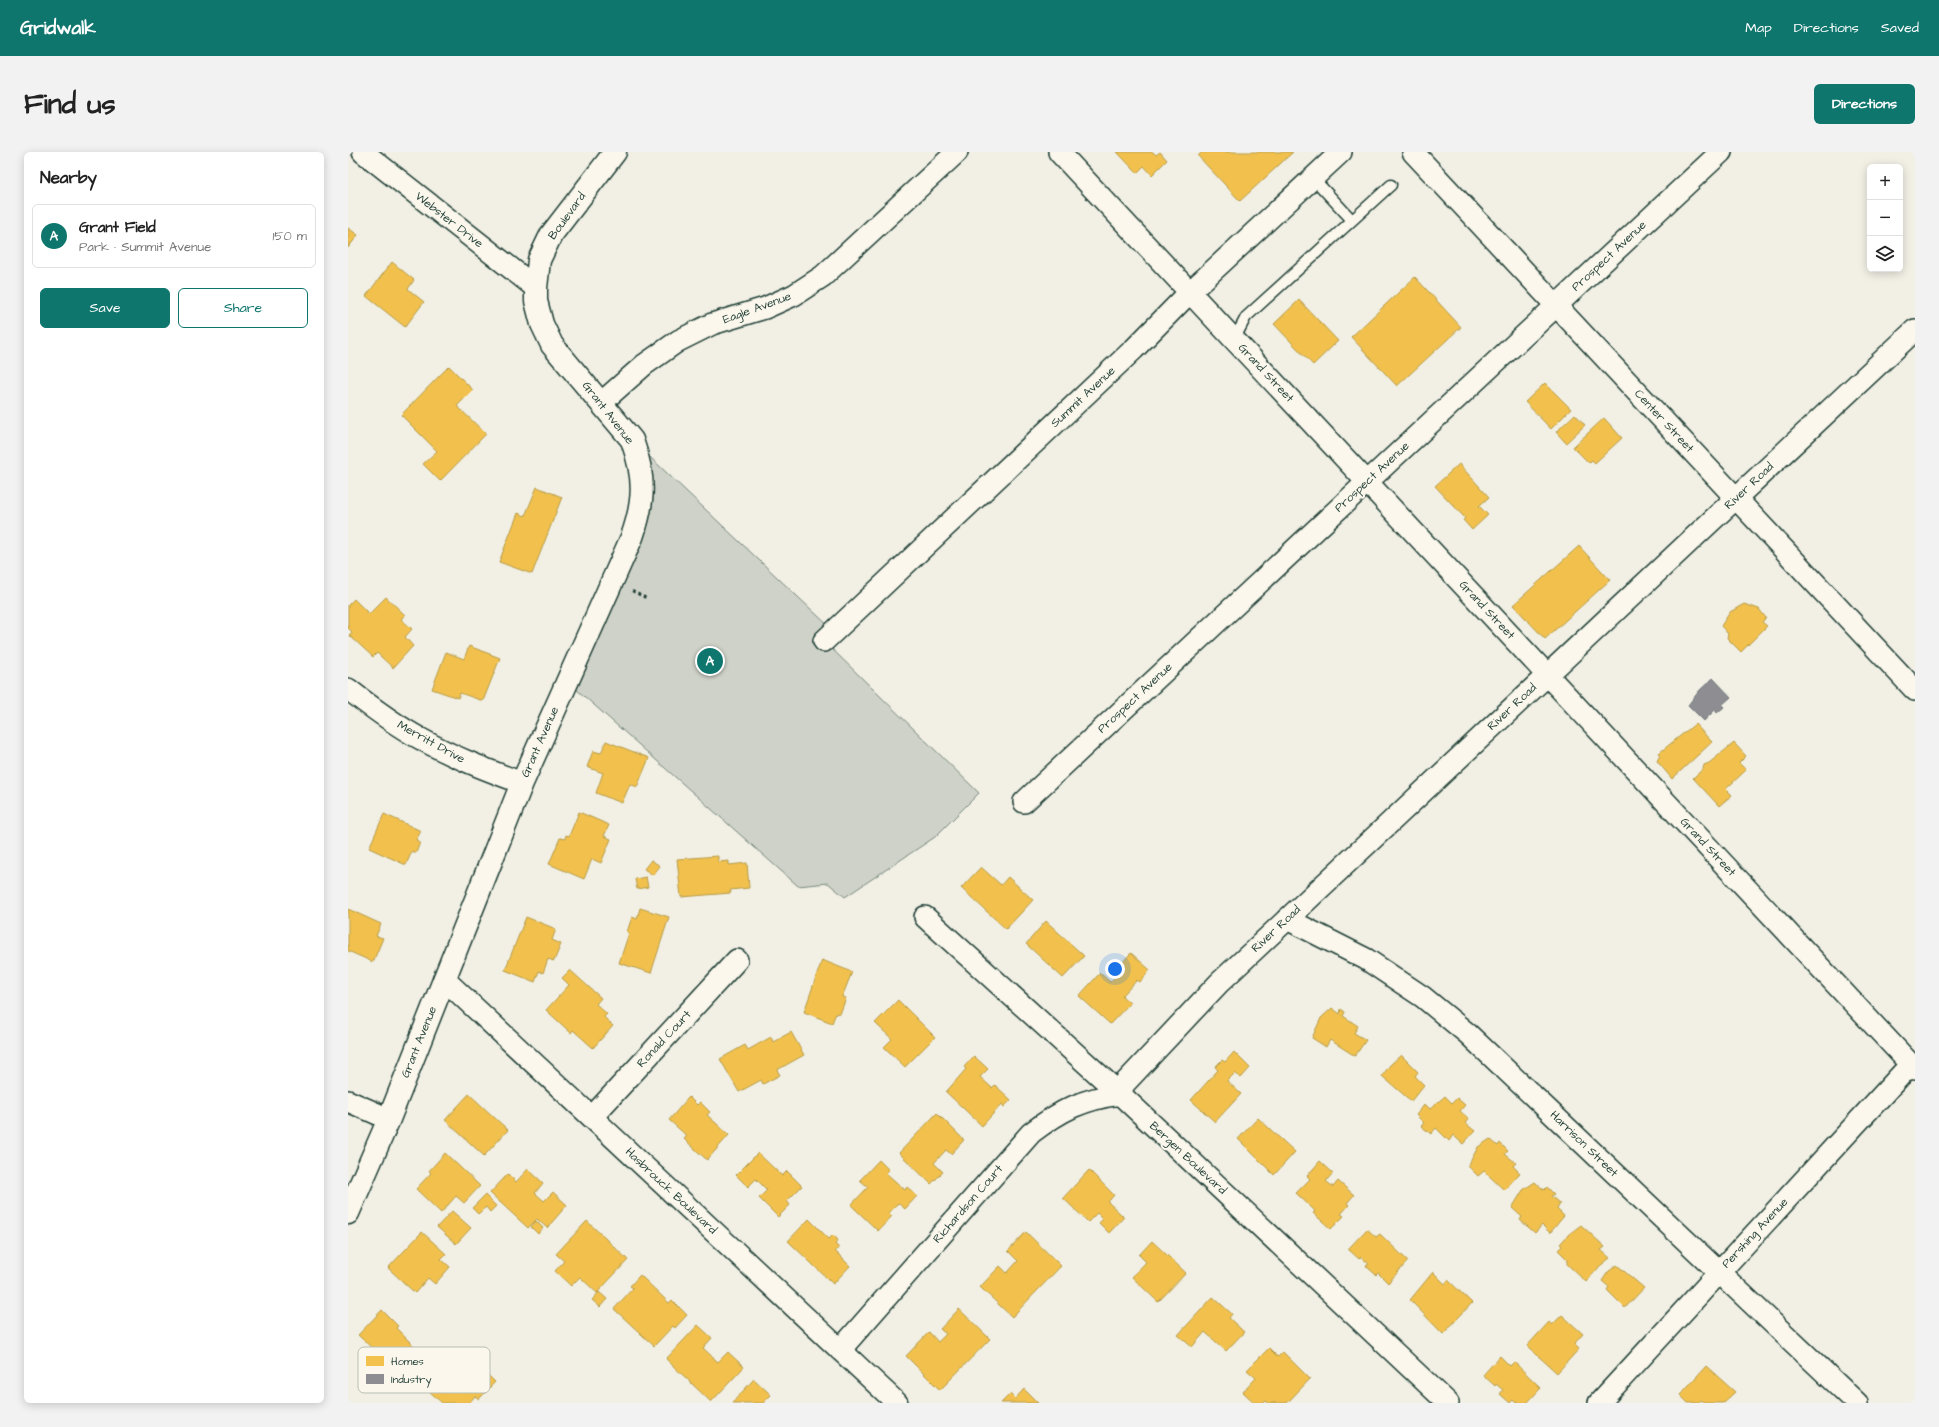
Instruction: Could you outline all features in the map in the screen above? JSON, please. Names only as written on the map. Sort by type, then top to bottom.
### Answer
[{"type":"street","name":"Webster Drive","points":[[363,152],[536,288]]},
{"type":"street","name":"Boulevard","points":[[536,288],[540,260],[550,235],[615,152]]},
{"type":"street","name":"Eagle Avenue","points":[[601,403],[644,364],[678,341],[712,324],[765,308],[794,295],[823,276],[956,152]]},
{"type":"street","name":"Grand Street","points":[[1059,152],[1913,1066]]},
{"type":"street","name":"Summit Avenue","points":[[824,641],[1134,349],[1190,292],[1341,152]]},
{"type":"street","name":"Center Street","points":[[1413,152],[1914,686]]},
{"type":"street","name":"Prospect Avenue","points":[[1024,802],[1721,152]]},
{"type":"street","name":"Grant Avenue","points":[[348,1213],[389,1118],[522,783],[632,537],[640,513],[643,486],[639,459],[635,446],[632,440],[552,345],[542,324],[536,301],[536,288]]},
{"type":"street","name":"River Road","points":[[1120,1094],[1124,1084],[1219,982],[1915,330]]},
{"type":"street","name":"Merritt Drive","points":[[348,689],[374,709],[420,739],[470,764],[522,783]]},
{"type":"street","name":"Bergen Boulevard","points":[[925,917],[1120,1094],[1448,1403]]},
{"type":"street","name":"Harrison Street","points":[[1287,919],[1366,959],[1423,997],[1468,1034],[1857,1403]]},
{"type":"street","name":"Ronald Court","points":[[592,1117],[737,960]]},
{"type":"street","name":"Hasbrouck Boulevard","points":[[444,979],[897,1403]]},
{"type":"street","name":"Pershing Avenue","points":[[1598,1403],[1913,1066]]},
{"type":"street","name":"Richardson Court","points":[[840,1350],[1031,1133],[1053,1116],[1075,1105],[1102,1097],[1120,1094]]},
{"type":"street","points":[[348,1101],[389,1118]]},
{"type":"lane","points":[[1312,178],[1352,220]]},
{"type":"lane","points":[[1234,340],[1246,317],[1391,185]]},
{"type":"shaded area","points":[[632,440],[834,631],[824,641],[979,793],[935,837],[845,897],[828,883],[798,886],[567,681],[632,537]]},
{"type":"building: Homes","points":[[1117,152],[1153,152],[1156,155],[1160,152],[1167,160],[1152,175],[1144,166],[1137,173]]},
{"type":"building: Homes","points":[[1202,152],[1293,152],[1240,201],[1198,156]]},
{"type":"building: Homes","points":[[348,228],[358,235],[348,248]]},
{"type":"building: Homes","points":[[392,262],[414,280],[408,289],[424,302],[405,327],[366,296]]},
{"type":"building: Homes","points":[[1415,277],[1461,327],[1397,386],[1351,337]]},
{"type":"building: Homes","points":[[1299,300],[1338,341],[1313,365],[1274,324]]},
{"type":"building: Homes","points":[[449,366],[473,390],[457,406],[486,434],[440,481],[423,464],[437,451],[401,415]]},
{"type":"building: Homes","points":[[1545,383],[1571,409],[1551,429],[1525,402]]},
{"type":"building: Homes","points":[[1575,414],[1585,425],[1566,443],[1556,432]]},
{"type":"building: Homes","points":[[1604,418],[1622,438],[1595,463],[1592,460],[1589,463],[1573,447]]},
{"type":"building: Homes","points":[[1459,464],[1489,497],[1479,506],[1488,515],[1472,530],[1463,520],[1465,518],[1435,486]]},
{"type":"building: Homes","points":[[537,487],[562,497],[532,574],[499,562],[518,513],[525,516]]},
{"type":"building: Homes","points":[[1579,546],[1610,580],[1545,639],[1513,605]]},
{"type":"building: Homes","points":[[386,597],[405,615],[401,619],[412,629],[405,637],[413,646],[393,668],[377,653],[373,657],[349,635],[352,632],[348,628],[348,605],[354,599],[369,614]]},
{"type":"building: Homes","points":[[1744,604],[1759,609],[1766,618],[1762,622],[1767,626],[1741,652],[1727,638],[1728,634],[1721,626],[1730,612]]},
{"type":"building: Homes","points":[[469,646],[500,658],[483,701],[460,693],[458,698],[432,689],[446,652],[464,659]]},
{"type":"building: Homes","points":[[1695,724],[1712,742],[1672,779],[1657,761],[1660,755],[1659,753]]},
{"type":"building: Homes","points":[[606,741],[649,758],[637,787],[630,784],[622,803],[596,793],[603,773],[587,767],[593,751],[601,753]]},
{"type":"building: Homes","points":[[1734,743],[1746,756],[1739,763],[1746,770],[1726,789],[1732,795],[1719,806],[1693,778],[1703,769],[1704,765],[1709,763]]},
{"type":"building: Homes","points":[[579,812],[609,825],[604,836],[611,839],[601,863],[592,859],[584,879],[549,864],[560,838],[565,839],[566,835],[569,836]]},
{"type":"building: Homes","points":[[384,814],[421,831],[416,840],[420,842],[416,853],[412,851],[406,865],[369,848]]},
{"type":"building: Homes","points":[[718,856],[718,862],[729,861],[729,865],[747,863],[749,888],[730,890],[731,893],[681,897],[677,859]]},
{"type":"building: Homes","points":[[651,860],[660,866],[653,875],[644,869]]},
{"type":"building: Homes","points":[[981,867],[1001,885],[1008,877],[1033,900],[1006,929],[961,888]]},
{"type":"building: Homes","points":[[646,877],[648,887],[637,889],[635,879]]},
{"type":"building: Homes","points":[[640,908],[669,917],[651,973],[619,963],[629,933],[627,932],[632,917],[637,919]]},
{"type":"building: Homes","points":[[348,909],[381,924],[376,936],[383,938],[373,962],[348,951]]},
{"type":"building: Homes","points":[[526,917],[556,929],[552,940],[561,944],[554,961],[548,959],[543,973],[539,971],[535,982],[505,970]]},
{"type":"building: Homes","points":[[1046,921],[1084,956],[1063,978],[1026,944]]},
{"type":"building: Homes","points":[[1131,953],[1150,970],[1140,982],[1137,980],[1122,996],[1130,1003],[1110,1024],[1079,996],[1100,973],[1110,982],[1123,968],[1120,965]]},
{"type":"building: Homes","points":[[822,960],[852,972],[842,997],[846,998],[840,1014],[836,1013],[832,1023],[804,1012]]},
{"type":"building: Homes","points":[[570,970],[601,998],[596,1004],[607,1014],[604,1017],[613,1026],[593,1048],[573,1030],[571,1033],[546,1010],[569,985],[562,978]]},
{"type":"building: Homes","points":[[898,1000],[935,1037],[905,1067],[884,1047],[892,1039],[875,1023]]},
{"type":"building: Homes","points":[[1332,1008],[1340,1014],[1341,1009],[1345,1012],[1343,1016],[1358,1026],[1354,1033],[1366,1040],[1355,1056],[1330,1040],[1326,1047],[1312,1038],[1321,1018]]},
{"type":"building: Homes","points":[[791,1032],[804,1055],[777,1070],[780,1075],[763,1084],[761,1080],[739,1092],[720,1059],[745,1045],[748,1050],[771,1037],[773,1042]]},
{"type":"building: Homes","points":[[1234,1052],[1250,1068],[1241,1078],[1235,1073],[1227,1081],[1241,1094],[1215,1122],[1191,1100],[1218,1070],[1215,1067],[1222,1060],[1225,1062]]},
{"type":"building: Homes","points":[[1401,1055],[1418,1072],[1415,1076],[1424,1085],[1411,1101],[1382,1076],[1390,1065]]},
{"type":"building: Homes","points":[[974,1056],[988,1069],[980,1077],[992,1088],[995,1085],[1011,1100],[1004,1107],[1002,1104],[982,1126],[946,1092],[966,1069],[964,1067]]},
{"type":"building: Homes","points":[[469,1094],[508,1130],[484,1156],[445,1120]]},
{"type":"building: Homes","points":[[1445,1096],[1452,1103],[1457,1098],[1465,1105],[1460,1111],[1469,1119],[1465,1123],[1475,1131],[1463,1144],[1453,1135],[1449,1141],[1436,1128],[1431,1134],[1421,1126],[1424,1123],[1416,1115],[1425,1104],[1430,1109]]},
{"type":"building: Homes","points":[[689,1097],[697,1105],[700,1102],[710,1112],[707,1115],[729,1135],[707,1160],[684,1139],[687,1136],[669,1120]]},
{"type":"building: Homes","points":[[937,1113],[964,1140],[951,1154],[946,1150],[934,1163],[943,1172],[931,1184],[899,1153]]},
{"type":"building: Homes","points":[[1258,1118],[1295,1152],[1274,1175],[1238,1139]]},
{"type":"building: Homes","points":[[1490,1139],[1498,1146],[1500,1143],[1508,1151],[1505,1154],[1516,1163],[1513,1166],[1520,1173],[1504,1190],[1484,1171],[1478,1176],[1468,1166],[1478,1147]]},
{"type":"building: Homes","points":[[445,1153],[480,1186],[464,1203],[456,1196],[441,1213],[416,1189],[431,1173],[429,1171]]},
{"type":"building: Homes","points":[[758,1153],[782,1176],[787,1171],[802,1186],[787,1201],[790,1205],[778,1217],[759,1198],[767,1190],[756,1179],[748,1187],[736,1175]]},
{"type":"building: Homes","points":[[879,1160],[889,1170],[886,1173],[905,1190],[907,1187],[917,1196],[905,1209],[898,1203],[889,1213],[892,1216],[878,1231],[851,1205],[868,1187],[860,1180]]},
{"type":"building: Homes","points":[[1320,1161],[1333,1173],[1326,1181],[1333,1187],[1338,1181],[1354,1195],[1347,1203],[1349,1205],[1341,1214],[1344,1216],[1331,1229],[1313,1213],[1315,1211],[1296,1193],[1310,1179],[1307,1176]]},
{"type":"building: Homes","points":[[528,1169],[543,1183],[535,1193],[544,1201],[553,1192],[567,1205],[547,1228],[537,1219],[528,1228],[490,1193],[508,1174],[516,1182]]},
{"type":"building: Homes","points":[[1089,1170],[1114,1195],[1108,1202],[1124,1217],[1109,1233],[1099,1223],[1103,1219],[1097,1213],[1088,1222],[1063,1198]]},
{"type":"building: Homes","points":[[1535,1182],[1544,1190],[1547,1187],[1554,1194],[1551,1196],[1560,1204],[1557,1209],[1564,1216],[1550,1233],[1542,1225],[1535,1233],[1520,1220],[1522,1217],[1512,1208],[1523,1190]]},
{"type":"building: Homes","points":[[485,1195],[496,1206],[490,1212],[486,1207],[478,1214],[472,1208]]},
{"type":"building: Homes","points":[[452,1211],[471,1228],[456,1244],[437,1227]]},
{"type":"building: Homes","points":[[809,1219],[829,1239],[833,1235],[838,1240],[835,1244],[839,1248],[835,1251],[850,1266],[833,1284],[788,1241]]},
{"type":"building: Homes","points":[[536,1221],[543,1228],[538,1234],[531,1227]]},
{"type":"building: Homes","points":[[587,1221],[628,1260],[597,1293],[580,1277],[571,1286],[555,1271],[564,1261],[556,1254]]},
{"type":"building: Homes","points":[[1581,1225],[1605,1247],[1601,1250],[1610,1258],[1600,1266],[1586,1282],[1567,1264],[1568,1260],[1558,1250],[1562,1246],[1560,1244],[1569,1234]]},
{"type":"building: Homes","points":[[1367,1229],[1376,1237],[1380,1234],[1408,1261],[1388,1283],[1378,1273],[1376,1275],[1366,1266],[1369,1264],[1361,1257],[1359,1259],[1348,1249]]},
{"type":"building: Homes","points":[[422,1232],[446,1254],[441,1259],[450,1267],[435,1284],[428,1278],[415,1293],[388,1268]]},
{"type":"building: Homes","points":[[1026,1232],[1061,1266],[1012,1317],[980,1287],[1000,1266],[1007,1273],[1018,1261],[1008,1251]]},
{"type":"building: Homes","points":[[1152,1241],[1186,1273],[1158,1302],[1132,1277],[1146,1262],[1139,1255]]},
{"type":"building: Homes","points":[[1617,1265],[1644,1288],[1625,1308],[1607,1290],[1609,1287],[1602,1281],[1608,1272]]},
{"type":"building: Homes","points":[[1433,1272],[1445,1284],[1448,1280],[1472,1303],[1443,1334],[1410,1300]]},
{"type":"building: Homes","points":[[640,1275],[669,1303],[672,1300],[687,1315],[675,1328],[673,1326],[654,1346],[614,1309],[633,1288],[630,1286]]},
{"type":"building: Homes","points":[[599,1292],[607,1299],[600,1307],[592,1300]]},
{"type":"building: Homes","points":[[1213,1297],[1232,1314],[1229,1318],[1244,1332],[1226,1351],[1205,1332],[1192,1347],[1178,1335]]},
{"type":"building: Homes","points":[[959,1309],[990,1339],[940,1390],[906,1356],[929,1332],[938,1342],[946,1334],[940,1329]]},
{"type":"building: Homes","points":[[382,1310],[398,1326],[396,1328],[415,1347],[371,1347],[358,1335]]},
{"type":"building: Homes","points":[[1562,1315],[1583,1334],[1574,1344],[1579,1349],[1557,1373],[1527,1346],[1549,1322],[1552,1325]]},
{"type":"building: Homes","points":[[698,1325],[712,1338],[703,1348],[718,1362],[728,1352],[744,1367],[711,1402],[666,1359]]},
{"type":"building: Homes","points":[[1269,1348],[1278,1357],[1283,1352],[1310,1379],[1287,1403],[1268,1403],[1266,1401],[1263,1403],[1255,1403],[1243,1392],[1256,1378],[1247,1370]]},
{"type":"building: Homes","points":[[1500,1356],[1510,1366],[1514,1362],[1541,1388],[1527,1403],[1516,1403],[1513,1400],[1510,1403],[1500,1394],[1503,1390],[1496,1384],[1495,1386],[1483,1375]]},
{"type":"building: Homes","points":[[1706,1366],[1735,1392],[1723,1403],[1705,1403],[1701,1400],[1698,1403],[1688,1403],[1680,1395]]},
{"type":"building: Homes","points":[[490,1377],[495,1382],[490,1387]]},
{"type":"building: Homes","points":[[754,1379],[771,1395],[763,1403],[732,1403]]},
{"type":"building: Homes","points":[[1024,1389],[1038,1403],[1001,1403],[1010,1394],[1015,1399]]},
{"type":"building: Homes","points":[[431,1393],[485,1393],[479,1399],[475,1396],[469,1403],[442,1403]]},
{"type":"building: Industry","points":[[1713,678],[1731,697],[1722,705],[1724,707],[1717,713],[1715,710],[1704,721],[1688,705],[1700,690]]},
{"type":"place","name":"Grant Field","points":[[710,661]]}]
